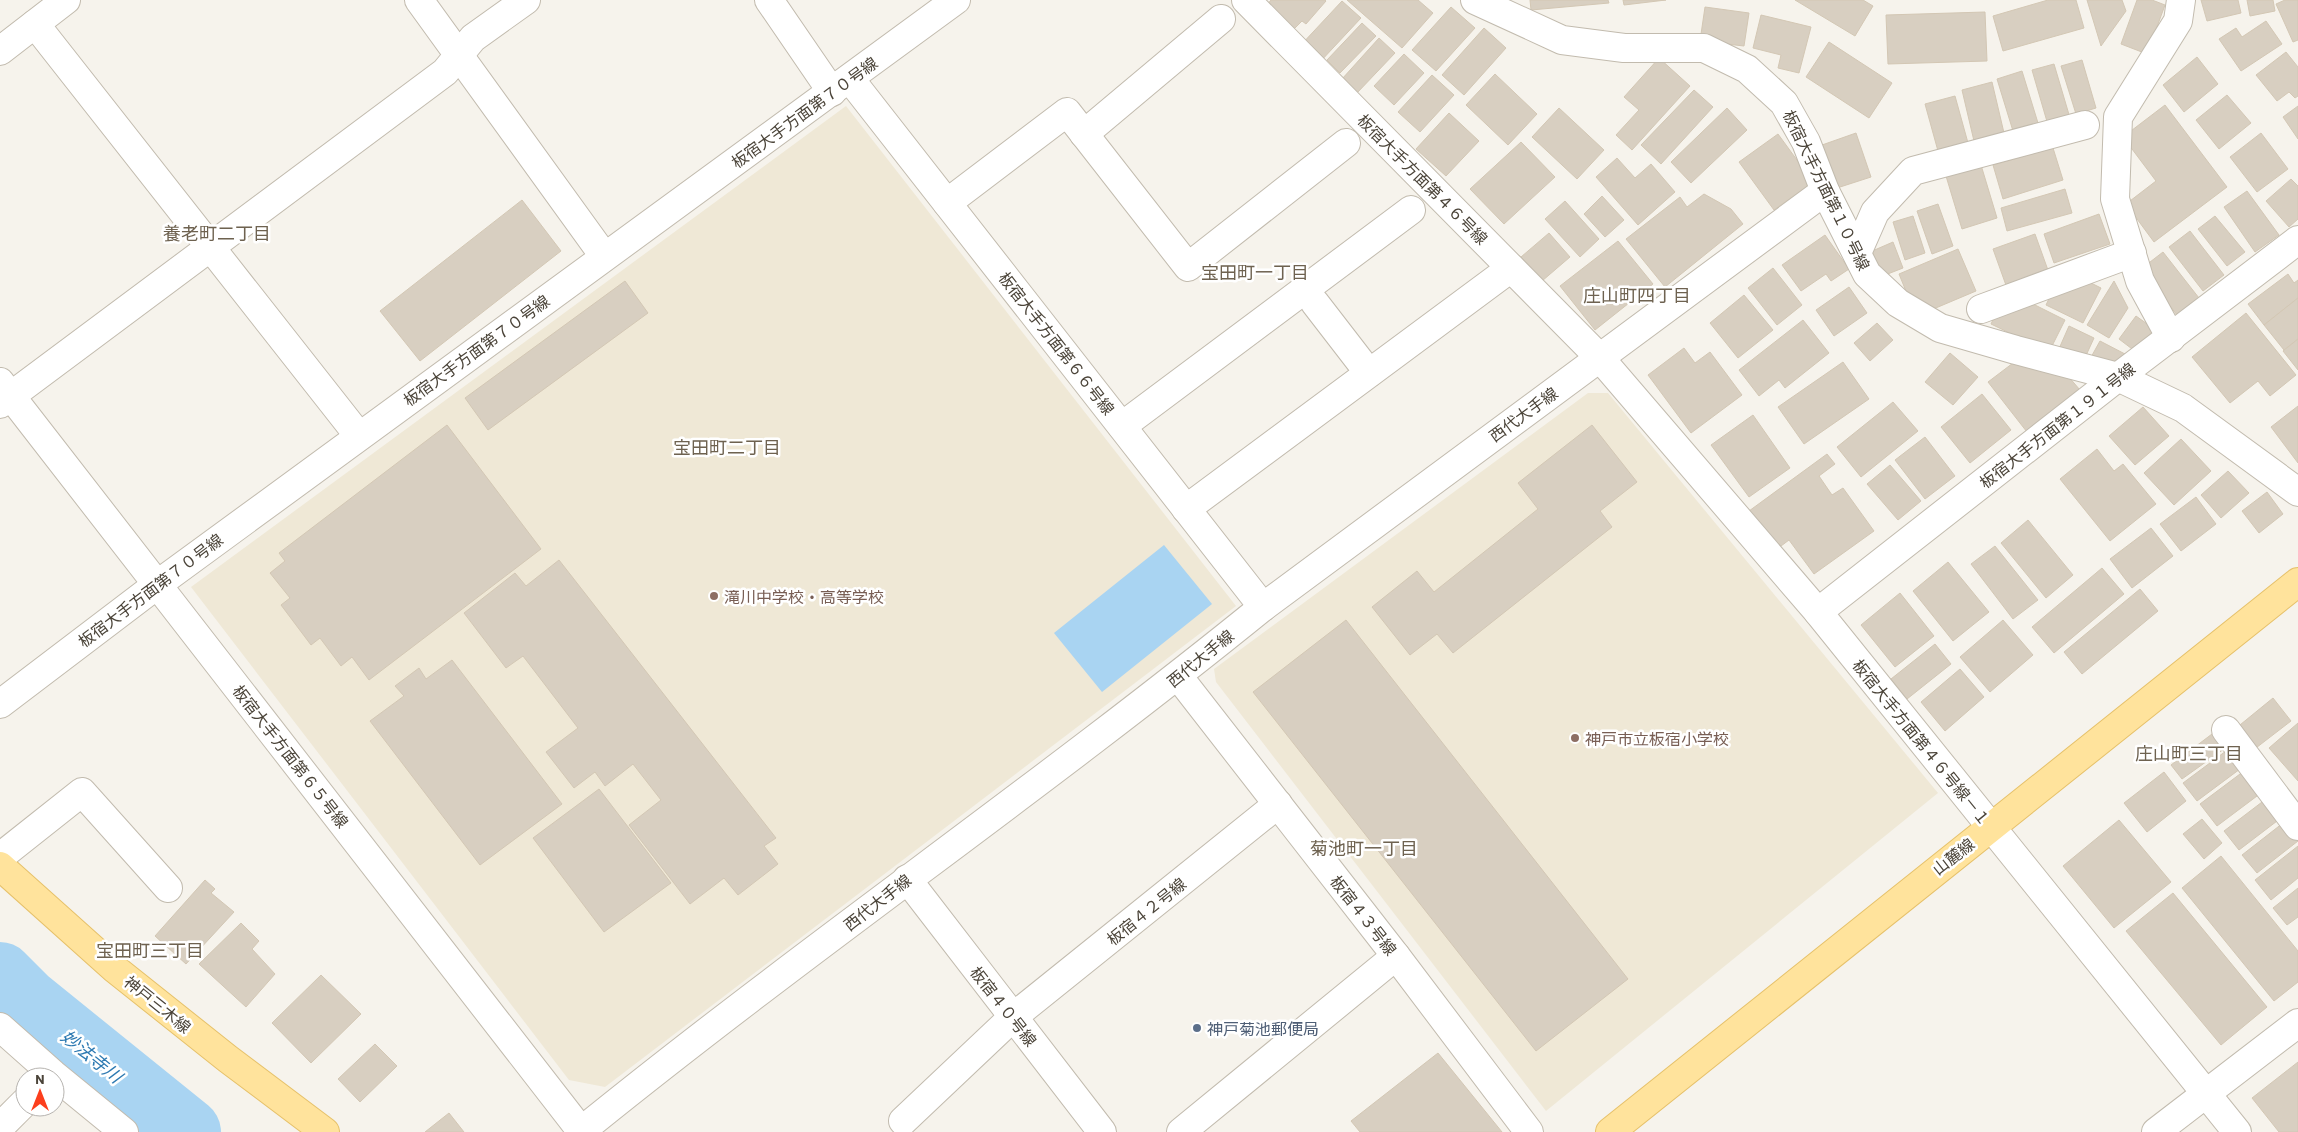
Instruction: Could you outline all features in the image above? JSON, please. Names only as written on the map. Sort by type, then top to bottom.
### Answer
[{"type":"main road","name":"山麓線","points":[[1610,1132],[2298,582]]},
{"type":"main road","name":"神戸三木線","points":[[0,866],[115,969],[228,1060],[325,1132]]},
{"type":"street","points":[[0,51],[66,0]]},
{"type":"street","points":[[418,0],[604,256]]},
{"type":"street","points":[[4,394],[210,247],[446,72],[458,54],[473,38],[526,0]]},
{"type":"street","name":"板宿大手方面第６６号線","points":[[769,0],[841,86],[947,203],[1263,607]]},
{"type":"street","name":"板宿大手方面第７０号線","points":[[3,695],[158,584],[604,256],[841,86],[956,0]]},
{"type":"street","name":"板宿大手方面第４６号線","points":[[1246,0],[1600,358]]},
{"type":"street","name":"板宿大手方面第１０号線","points":[[1474,0],[1562,40],[1624,48],[1704,48],[1747,69],[1784,103],[1806,142],[1825,191],[1868,274],[1898,303],[1940,328],[2118,376],[2183,408],[2298,492]]},
{"type":"street","points":[[2171,338],[2140,281],[2116,199],[2118,116],[2178,21],[2181,0]]},
{"type":"street","points":[[1084,134],[1221,19]]},
{"type":"street","points":[[35,24],[359,436]]},
{"type":"street","points":[[947,203],[1067,112],[1188,267],[1346,144]]},
{"type":"street","points":[[1857,253],[1875,212],[1912,171],[2085,125]]},
{"type":"street","name":"西代大手線","points":[[581,1132],[907,879],[1178,676],[1263,607],[1825,191]]},
{"type":"street","points":[[1122,426],[1411,210]]},
{"type":"street","name":"板宿大手方面第１９１号線","points":[[1818,612],[2118,376],[2297,242]]},
{"type":"street","points":[[1981,309],[2132,253]]},
{"type":"street","points":[[1186,509],[1511,268]]},
{"type":"street","points":[[1315,303],[1370,373]]},
{"type":"street","name":"板宿大手方面第４６号線－１","points":[[1600,358],[1818,612],[1990,828],[2237,1132]]},
{"type":"street","name":"板宿大手方面第６５号線","points":[[4,394],[158,584],[581,1132]]},
{"type":"street","name":"板宿４３号線","points":[[1178,676],[1396,956],[1529,1132]]},
{"type":"street","points":[[2226,730],[2298,826]]},
{"type":"street","points":[[0,857],[82,792],[168,888]]},
{"type":"street","name":"板宿４２号線","points":[[901,1128],[1013,1017],[1278,804]]},
{"type":"street","name":"板宿４０号線","points":[[907,879],[1102,1132]]},
{"type":"street","points":[[1181,1132],[1396,956]]},
{"type":"street","points":[[2156,1132],[2298,1023]]},
{"type":"street","points":[[0,1026],[43,1067]]},
{"type":"street","points":[[65,1086],[124,1132]]},
{"type":"street","points":[[0,1127],[15,1112]]},
{"type":"shaded area","name":"滝川中学校・高等学校","points":[[846,106],[1236,606],[605,1087],[569,1080],[191,587]]},
{"type":"shaded area","name":"神戸市立板宿小学校","points":[[1588,393],[1608,393],[1938,793],[1546,1111],[1216,682],[1214,669]]},
{"type":"water","points":[[1164,545],[1212,604],[1102,692],[1054,633]]},
{"type":"building","points":[[1271,0],[1326,1],[1306,24],[1302,21],[1294,29],[1266,6]]},
{"type":"building","points":[[1347,0],[1418,0],[1433,13],[1402,48]]},
{"type":"building","points":[[1530,0],[1608,0],[1609,3],[1531,10]]},
{"type":"building","points":[[1623,0],[1666,0],[1624,5]]},
{"type":"building","points":[[1795,0],[1863,0],[1873,6],[1855,36]]},
{"type":"building","points":[[2048,0],[2076,0],[2084,28],[2003,51],[1993,16]]},
{"type":"building","points":[[2087,0],[2122,0],[2126,11],[2101,46]]},
{"type":"building","points":[[2137,0],[2152,0],[2165,5],[2147,54],[2121,44]]},
{"type":"building","points":[[2201,0],[2238,0],[2241,13],[2207,21]]},
{"type":"building","points":[[2247,0],[2273,0],[2275,11],[2250,16]]},
{"type":"building","points":[[2285,0],[2298,0],[2298,40],[2293,42],[2276,4]]},
{"type":"building","points":[[1342,1],[1361,18],[1319,63],[1300,46]]},
{"type":"building","points":[[1451,7],[1475,28],[1436,71],[1412,50]]},
{"type":"building","points":[[1705,7],[1749,13],[1744,46],[1700,41]]},
{"type":"building","points":[[1985,12],[1987,61],[1888,64],[1886,15]]},
{"type":"building","points":[[1761,15],[1811,27],[1799,73],[1778,68],[1781,55],[1753,48]]},
{"type":"building","points":[[2266,21],[2282,44],[2241,71],[2219,39],[2236,28],[2242,37]]},
{"type":"building","points":[[1362,23],[1376,36],[1340,73],[1327,60]]},
{"type":"building","points":[[1484,28],[1506,48],[1464,95],[1442,75]]},
{"type":"building","points":[[1379,38],[1395,53],[1357,93],[1342,79]]},
{"type":"building","points":[[1829,42],[1892,83],[1869,118],[1806,77]]},
{"type":"building","points":[[2286,52],[2298,67],[2298,96],[2295,98],[2289,92],[2277,101],[2256,75]]},
{"type":"building","points":[[1404,54],[1424,73],[1394,105],[1374,86]]},
{"type":"building","points":[[2197,57],[2218,84],[2184,112],[2163,85]]},
{"type":"building","points":[[1659,58],[1690,86],[1632,150],[1616,135],[1639,110],[1624,97]]},
{"type":"building","points":[[2082,60],[2096,108],[2076,114],[2061,66]]},
{"type":"building","points":[[2054,64],[2070,118],[2048,125],[2032,70]]},
{"type":"building","points":[[2022,71],[2038,123],[2013,131],[1997,79]]},
{"type":"building","points":[[1495,74],[1537,114],[1508,145],[1466,105]]},
{"type":"building","points":[[1432,75],[1454,95],[1420,132],[1398,112]]},
{"type":"building","points":[[1992,82],[2004,133],[1974,141],[1962,90]]},
{"type":"building","points":[[1694,90],[1713,107],[1661,164],[1641,145]]},
{"type":"building","points":[[2227,95],[2251,123],[2219,149],[2196,120]]},
{"type":"building","points":[[1955,96],[1968,143],[1938,151],[1925,104]]},
{"type":"building","points":[[2165,105],[2227,187],[2154,242],[2126,204],[2156,181],[2123,137]]},
{"type":"building","points":[[2298,106],[2298,139],[2283,117]]},
{"type":"building","points":[[1559,108],[1604,150],[1577,179],[1532,137]]},
{"type":"building","points":[[1727,108],[1747,130],[1691,183],[1671,162]]},
{"type":"building","points":[[1449,113],[1479,141],[1446,176],[1416,149]]},
{"type":"building","points":[[1856,133],[1871,177],[1837,188],[1822,145]]},
{"type":"building","points":[[2261,133],[2288,169],[2257,192],[2230,157]]},
{"type":"building","points":[[1778,134],[1813,182],[1774,210],[1739,162]]},
{"type":"building","points":[[1521,142],[1555,177],[1504,224],[1470,189]]},
{"type":"building","points":[[2053,148],[2063,180],[2003,199],[1993,165]]},
{"type":"building","points":[[1617,158],[1635,178],[1651,164],[1675,192],[1638,225],[1596,177]]},
{"type":"building","points":[[1981,165],[1997,218],[1962,229],[1946,176]]},
{"type":"building","points":[[2291,179],[2298,186],[2298,219],[2289,227],[2266,201]]},
{"type":"building","points":[[2065,189],[2072,213],[2007,231],[2001,208]]},
{"type":"building","points":[[2247,191],[2279,235],[2255,252],[2224,207]]},
{"type":"building","points":[[1704,194],[1731,209],[1743,224],[1665,287],[1626,239],[1680,197],[1687,207]]},
{"type":"building","points":[[1602,196],[1624,220],[1605,237],[1584,214]]},
{"type":"building","points":[[522,200],[561,251],[420,361],[380,311]]},
{"type":"building","points":[[1565,201],[1599,239],[1580,257],[1545,219]]},
{"type":"building","points":[[1938,204],[1953,246],[1932,254],[1917,211]]},
{"type":"building","points":[[2099,214],[2110,244],[2054,263],[2044,234]]},
{"type":"building","points":[[1913,216],[1925,253],[1905,260],[1893,222]]},
{"type":"building","points":[[2215,216],[2245,252],[2227,266],[2198,229]]},
{"type":"building","points":[[2190,231],[2224,275],[2203,291],[2169,247]]},
{"type":"building","points":[[1549,233],[1570,257],[1542,281],[1521,257]]},
{"type":"building","points":[[2035,234],[2049,273],[2007,288],[1993,249]]},
{"type":"building","points":[[1825,235],[1849,269],[1831,281],[1826,274],[1801,291],[1782,265]]},
{"type":"building","points":[[1618,241],[1653,284],[1595,330],[1560,286]]},
{"type":"building","points":[[1893,242],[1903,268],[1880,277],[1870,252]]},
{"type":"building","points":[[1958,249],[1976,291],[1931,310],[1910,301],[1899,274]]},
{"type":"building","points":[[2163,252],[2199,298],[2177,315],[2141,269]]},
{"type":"building","points":[[1773,268],[1802,305],[1777,325],[1748,288]]},
{"type":"building","points":[[2288,274],[2294,283],[2298,280],[2298,298],[2264,325],[2248,304]]},
{"type":"building","points":[[2085,280],[2101,288],[2083,323],[2046,305],[2054,288]]},
{"type":"building","points":[[625,281],[648,313],[488,430],[465,398]]},
{"type":"building","points":[[2114,281],[2128,308],[2109,338],[2087,325]]},
{"type":"building","points":[[1849,287],[1867,313],[1834,336],[1816,310]]},
{"type":"building","points":[[1744,295],[1773,330],[1738,358],[1710,323]]},
{"type":"building","points":[[2298,298],[2298,339],[2284,350],[2264,325]]},
{"type":"building","points":[[2027,301],[2065,320],[2049,352],[1991,324],[1997,311]]},
{"type":"building","points":[[2246,313],[2296,375],[2270,396],[2258,381],[2230,403],[2192,357]]},
{"type":"building","points":[[2136,316],[2157,331],[2140,355],[2119,339]]},
{"type":"building","points":[[1803,320],[1829,353],[1785,388],[1779,380],[1759,396],[1739,370]]},
{"type":"building","points":[[1877,323],[1893,340],[1870,361],[1854,343]]},
{"type":"building","points":[[2069,326],[2094,338],[2083,362],[2058,351]]},
{"type":"building","points":[[2298,339],[2298,370],[2283,351]]},
{"type":"building","points":[[2100,341],[2125,354],[2115,372],[2090,359]]},
{"type":"building","points":[[1684,348],[1695,363],[1710,352],[1742,395],[1691,433],[1648,375]]},
{"type":"building","points":[[1950,353],[1978,377],[1953,405],[1925,382]]},
{"type":"building","points":[[2017,360],[2068,376],[2080,390],[2027,432],[1988,382]]},
{"type":"building","points":[[1843,362],[1869,399],[1804,444],[1778,407]]},
{"type":"building","points":[[1982,394],[2011,430],[1970,463],[1941,427]]},
{"type":"building","points":[[1893,402],[1918,431],[1861,477],[1837,447]]},
{"type":"building","points":[[2298,406],[2298,463],[2271,427]]},
{"type":"building","points":[[2143,407],[2169,436],[2135,465],[2109,436]]},
{"type":"building","points":[[1753,415],[1790,468],[1749,497],[1711,445]]},
{"type":"building","points":[[447,425],[541,549],[369,680],[352,657],[341,666],[320,638],[311,645],[281,605],[290,598],[270,573],[285,561],[279,553]]},
{"type":"building","points":[[1592,425],[1637,482],[1600,511],[1612,527],[1453,653],[1437,634],[1410,655],[1372,607],[1417,571],[1434,592],[1538,509],[1518,483]]},
{"type":"building","points":[[1925,437],[1955,476],[1925,499],[1895,460]]},
{"type":"building","points":[[2181,439],[2211,471],[2174,505],[2144,473]]},
{"type":"building","points":[[2097,449],[2114,471],[2123,464],[2156,504],[2110,541],[2060,479]]},
{"type":"building","points":[[1827,454],[1835,464],[1819,476],[1832,495],[1843,488],[1874,531],[1814,574],[1789,540],[1777,549],[1749,511]]},
{"type":"building","points":[[1890,465],[1921,501],[1898,520],[1867,484]]},
{"type":"building","points":[[2228,471],[2249,493],[2221,518],[2201,495]]},
{"type":"building","points":[[2267,492],[2283,514],[2259,533],[2242,511]]},
{"type":"building","points":[[2196,497],[2216,524],[2181,551],[2160,524]]},
{"type":"building","points":[[2028,520],[2073,575],[2046,598],[2001,543]]},
{"type":"building","points":[[2151,528],[2173,556],[2132,588],[2110,559]]},
{"type":"building","points":[[1995,546],[2038,600],[2013,619],[1971,564]]},
{"type":"building","points":[[559,560],[776,838],[764,846],[778,864],[738,895],[724,878],[690,904],[629,825],[661,800],[633,764],[605,786],[595,772],[574,788],[546,752],[578,728],[523,656],[506,668],[464,613],[515,573],[526,586]]},
{"type":"building","points":[[1948,562],[1989,612],[1953,641],[1913,591]]},
{"type":"building","points":[[2102,568],[2124,594],[2054,653],[2032,627]]},
{"type":"building","points":[[2140,589],[2158,611],[2082,674],[2064,652]]},
{"type":"building","points":[[1900,593],[1934,636],[1895,667],[1861,625]]},
{"type":"building","points":[[1346,620],[1628,979],[1536,1051],[1253,692]]},
{"type":"building","points":[[2003,620],[2033,655],[1990,692],[1960,657]]},
{"type":"building","points":[[1935,644],[1951,664],[1907,699],[1891,679]]},
{"type":"building","points":[[452,660],[562,804],[480,865],[370,721],[404,696],[395,686],[419,668],[426,679]]},
{"type":"building","points":[[1960,669],[1984,697],[1945,731],[1921,702]]},
{"type":"building","points":[[2273,698],[2291,721],[2252,751],[2235,729]]},
{"type":"building","points":[[2298,723],[2298,781],[2269,748]]},
{"type":"building","points":[[2212,734],[2224,749],[2182,779],[2171,765]]},
{"type":"building","points":[[2226,751],[2240,769],[2197,801],[2183,783]]},
{"type":"building","points":[[2244,771],[2261,793],[2217,826],[2200,804]]},
{"type":"building","points":[[2164,772],[2186,801],[2147,832],[2124,803]]},
{"type":"building","points":[[599,789],[671,883],[604,932],[533,838]]},
{"type":"building","points":[[2266,799],[2281,818],[2239,850],[2224,831]]},
{"type":"building","points":[[2202,819],[2222,843],[2204,859],[2183,834]]},
{"type":"building","points":[[2119,820],[2171,882],[2114,928],[2063,866]]},
{"type":"building","points":[[2283,823],[2298,841],[2257,873],[2242,855]]},
{"type":"building","points":[[2298,846],[2298,878],[2271,900],[2255,880]]},
{"type":"building","points":[[2221,856],[2298,951],[2298,982],[2274,1001],[2182,888]]},
{"type":"building","points":[[205,880],[215,889],[211,893],[234,912],[186,964],[155,936]]},
{"type":"building","points":[[2298,888],[2298,917],[2287,925],[2273,908]]},
{"type":"building","points":[[2173,893],[2267,1007],[2221,1045],[2126,931]]},
{"type":"building","points":[[241,923],[259,941],[252,949],[275,974],[246,1007],[199,964]]},
{"type":"building","points":[[321,975],[361,1014],[311,1063],[272,1023]]},
{"type":"building","points":[[375,1044],[397,1066],[360,1102],[338,1079]]},
{"type":"building","points":[[1438,1053],[1502,1132],[1360,1132],[1351,1121]]},
{"type":"building","points":[[2298,1062],[2298,1132],[2279,1132],[2252,1098]]},
{"type":"building","points":[[449,1113],[464,1132],[425,1132]]},
{"type":"waterway","name":"妙法寺川","points":[[0,976],[26,1002],[187,1132]]},
{"type":"place","name":"滝川中学校・高等学校","points":[[714,596]]},
{"type":"place","name":"神戸市立板宿小学校","points":[[1575,738]]},
{"type":"place","name":"神戸菊池郵便局","points":[[1197,1028]]},
{"type":"district","name":"養老町二丁目","points":[[217,233]]},
{"type":"district","name":"宝田町一丁目","points":[[1255,272]]},
{"type":"district","name":"庄山町四丁目","points":[[1637,295]]},
{"type":"district","name":"宝田町二丁目","points":[[727,447]]},
{"type":"district","name":"庄山町三丁目","points":[[2189,753]]},
{"type":"district","name":"菊池町一丁目","points":[[1364,848]]},
{"type":"district","name":"宝田町三丁目","points":[[150,950]]}]
